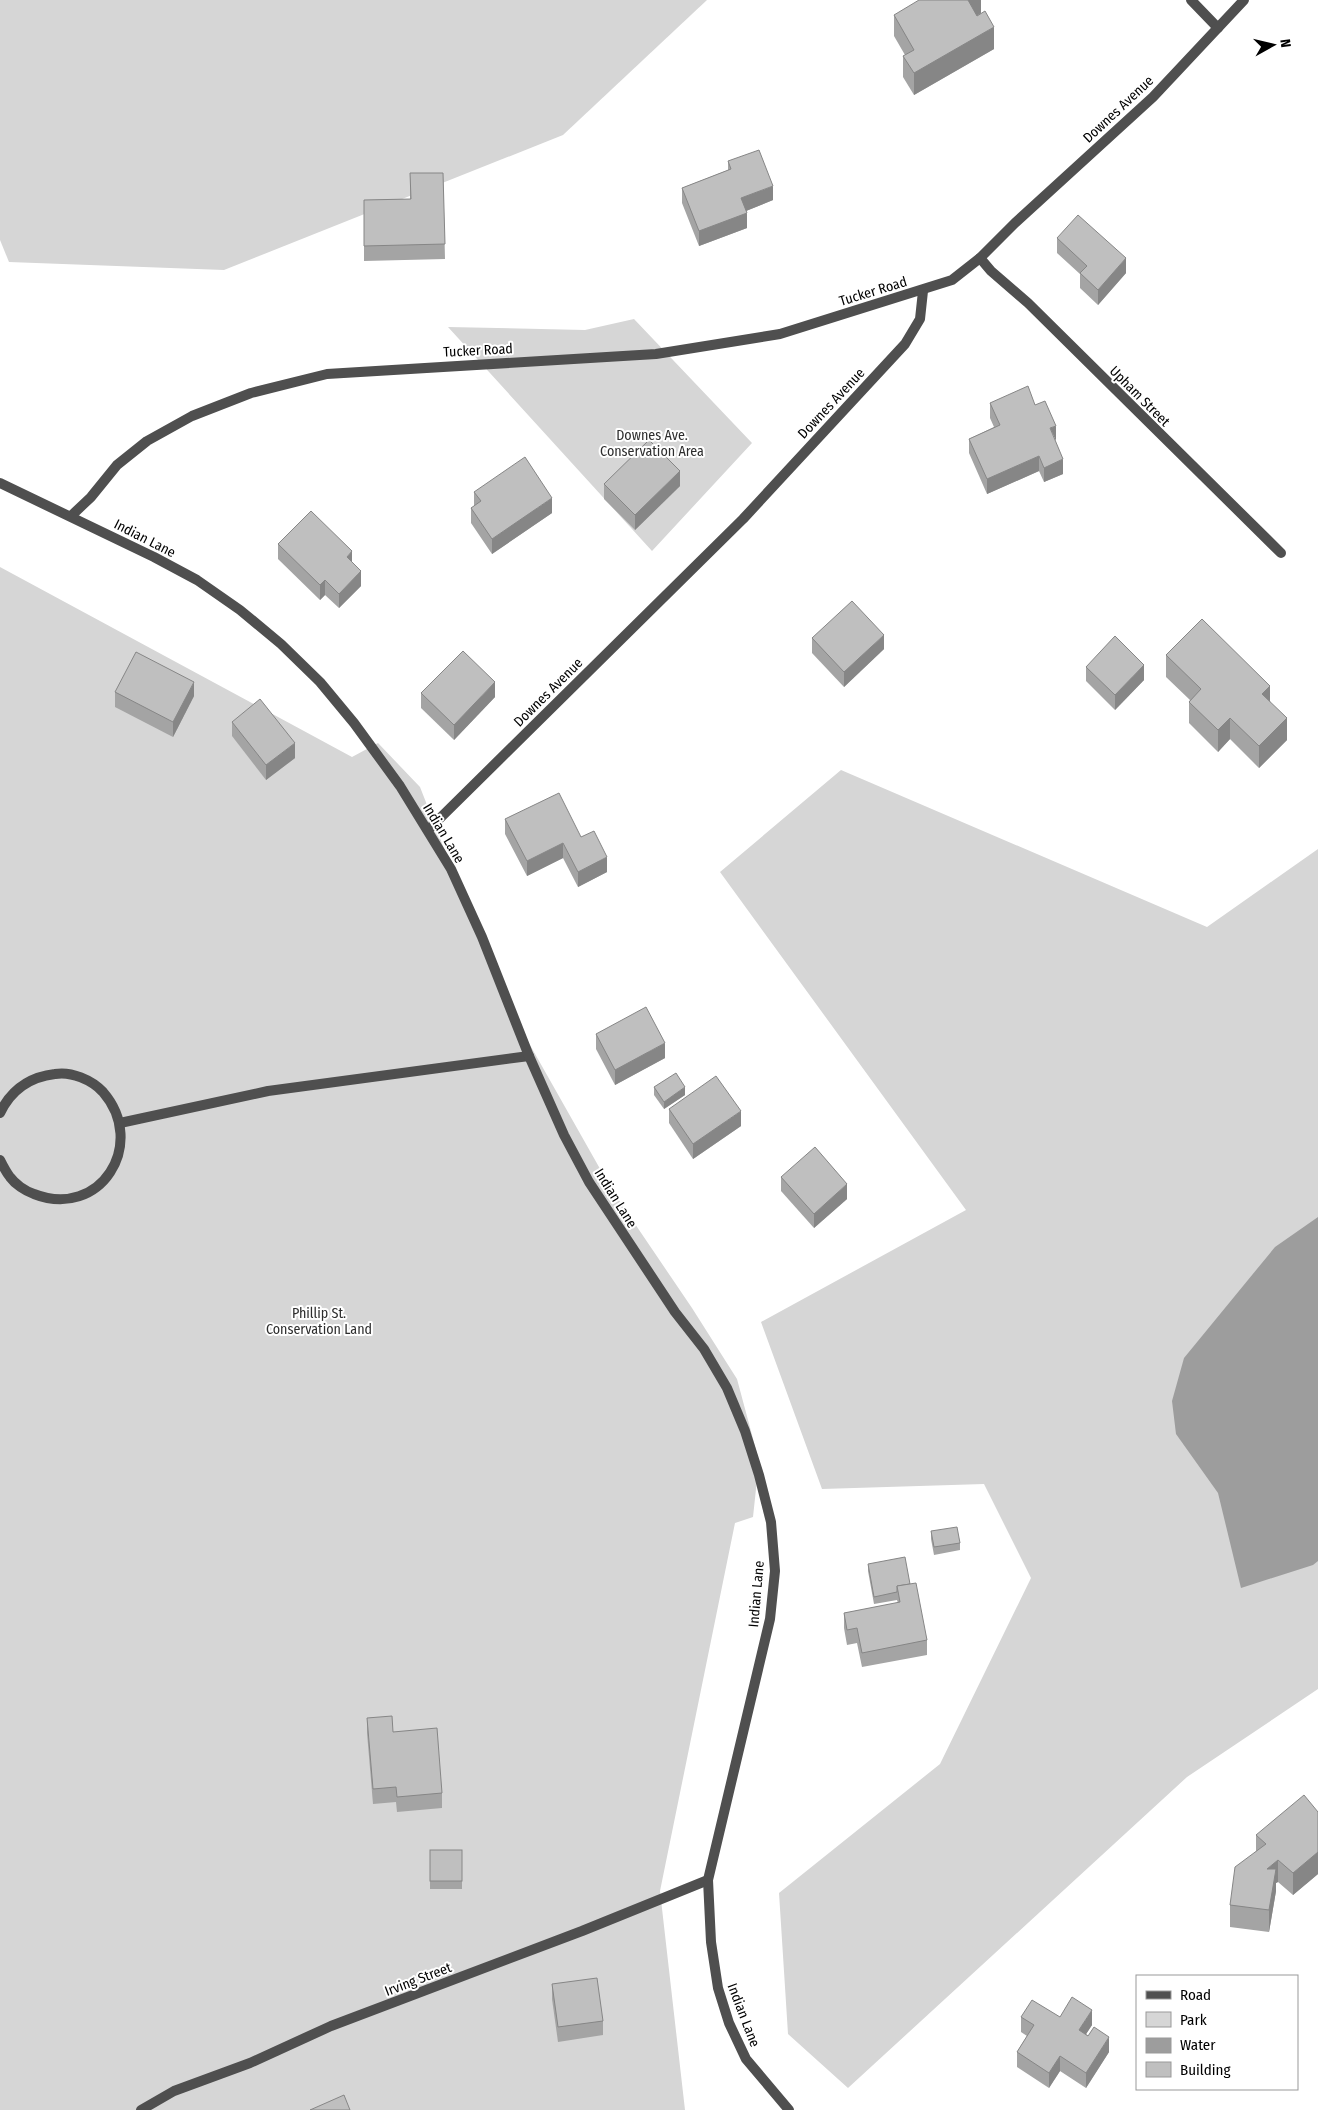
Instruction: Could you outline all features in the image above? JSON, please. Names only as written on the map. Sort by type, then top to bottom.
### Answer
[{"type":"street","points":[[1191,0],[1218,28]]},
{"type":"street","name":"Downes Avenue","points":[[428,830],[743,519],[905,344],[920,319],[923,291],[952,280],[980,258],[1015,223],[1153,97],[1244,0]]},
{"type":"street","name":"Upham Street","points":[[980,258],[991,271],[1028,303],[1281,553]]},
{"type":"street","name":"Tucker Road","points":[[71,516],[91,497],[117,465],[147,441],[192,416],[251,393],[327,374],[656,354],[780,334],[923,291]]},
{"type":"street","name":"Indian Lane","points":[[0,483],[71,516],[197,580],[240,610],[281,644],[320,682],[354,723],[400,786],[450,869],[482,937],[528,1056],[564,1135],[589,1182],[675,1312],[704,1349],[727,1388],[753,1458],[770,1522],[774,1571],[770,1619],[708,1880],[712,1951],[718,1988],[729,2023],[746,2059],[789,2110]]},
{"type":"street","points":[[120,1122],[268,1091],[528,1056]]},
{"type":"street","points":[[0,1113],[6,1100],[21,1085],[40,1076],[60,1073],[81,1077],[99,1088],[112,1103],[120,1122],[122,1143],[116,1164],[104,1181],[87,1194],[67,1200],[46,1199],[27,1191],[10,1178],[0,1160]]},
{"type":"street","name":"Irving Street","points":[[141,2110],[174,2091],[250,2063],[331,2026],[582,1931],[708,1880]]},
{"type":"green space","points":[[0,0],[707,0],[563,135],[224,270],[9,262],[0,240]]},
{"type":"green space","name":"Downes Ave. Conservation Area","points":[[634,319],[752,443],[652,551],[448,327],[585,330]]},
{"type":"green space","name":"Phillip St. Conservation Land","points":[[0,567],[352,757],[378,743],[420,787],[458,884],[517,1022],[612,1190],[692,1308],[737,1379],[759,1461],[753,1517],[735,1523],[660,1891],[685,2110],[0,2110]]},
{"type":"green space","points":[[841,770],[1207,927],[1318,849],[1318,1689],[1187,1777],[848,2088],[788,2034],[779,1893],[940,1764],[1031,1578],[984,1484],[822,1489],[761,1322],[966,1210],[720,872]]},
{"type":"water","points":[[1318,1217],[1318,1561],[1313,1565],[1241,1588],[1218,1493],[1176,1434],[1172,1401],[1184,1358],[1275,1247]]},
{"type":"building","points":[[919,0],[968,0],[977,16],[985,11],[994,27],[914,73],[903,56],[914,50],[894,15]]},
{"type":"building","points":[[759,150],[773,186],[741,198],[747,213],[699,231],[682,188],[731,169],[728,161]]},
{"type":"building","points":[[410,173],[443,173],[445,244],[364,246],[364,200],[411,199]]},
{"type":"building","points":[[1078,215],[1126,258],[1098,290],[1080,273],[1087,266],[1057,238]]},
{"type":"building","points":[[1028,386],[1035,405],[1045,401],[1056,426],[1050,428],[1063,459],[1044,468],[1039,456],[987,479],[969,439],[1000,425],[990,403]]},
{"type":"building","points":[[649,440],[680,471],[635,515],[604,484]]},
{"type":"building","points":[[525,457],[552,498],[492,539],[471,508],[481,501],[474,492]]},
{"type":"building","points":[[311,511],[352,551],[347,557],[361,571],[339,594],[325,580],[320,585],[278,544]]},
{"type":"building","points":[[852,601],[884,635],[844,672],[812,638]]},
{"type":"building","points":[[1202,619],[1270,686],[1262,694],[1287,718],[1259,746],[1230,718],[1218,730],[1189,702],[1201,689],[1166,655]]},
{"type":"building","points":[[1115,636],[1144,665],[1115,695],[1086,667]]},
{"type":"building","points":[[463,651],[495,682],[454,725],[421,693]]},
{"type":"building","points":[[136,652],[194,682],[173,722],[115,692]]},
{"type":"building","points":[[260,699],[295,743],[266,765],[232,722]]},
{"type":"building","points":[[559,793],[581,837],[594,831],[607,857],[578,872],[563,843],[527,861],[505,819]]},
{"type":"building","points":[[646,1007],[665,1043],[615,1070],[596,1034]]},
{"type":"building","points":[[676,1073],[685,1087],[664,1102],[654,1087]]},
{"type":"building","points":[[716,1076],[741,1111],[693,1144],[669,1109]]},
{"type":"building","points":[[815,1147],[847,1184],[814,1214],[781,1177]]},
{"type":"building","points":[[957,1527],[960,1543],[934,1547],[931,1531]]},
{"type":"building","points":[[905,1557],[910,1584],[897,1586],[897,1592],[874,1597],[868,1564]]},
{"type":"building","points":[[916,1583],[927,1640],[862,1653],[857,1628],[847,1630],[844,1613],[900,1602],[897,1586]]},
{"type":"building","points":[[392,1716],[393,1732],[437,1728],[442,1793],[397,1797],[396,1787],[373,1789],[367,1718]]},
{"type":"building","points":[[1304,1795],[1318,1812],[1318,1852],[1293,1873],[1278,1860],[1267,1869],[1276,1869],[1269,1910],[1230,1905],[1235,1867],[1266,1844],[1256,1835]]},
{"type":"building","points":[[430,1850],[462,1850],[462,1881],[430,1881]]},
{"type":"building","points":[[597,1978],[603,2021],[558,2027],[552,1984]]},
{"type":"building","points":[[1072,1997],[1092,2010],[1079,2030],[1088,2036],[1094,2027],[1109,2037],[1086,2073],[1060,2056],[1049,2073],[1017,2052],[1034,2025],[1021,2017],[1032,2000],[1060,2017]]},
{"type":"building","points":[[344,2095],[350,2110],[310,2110]]}]
